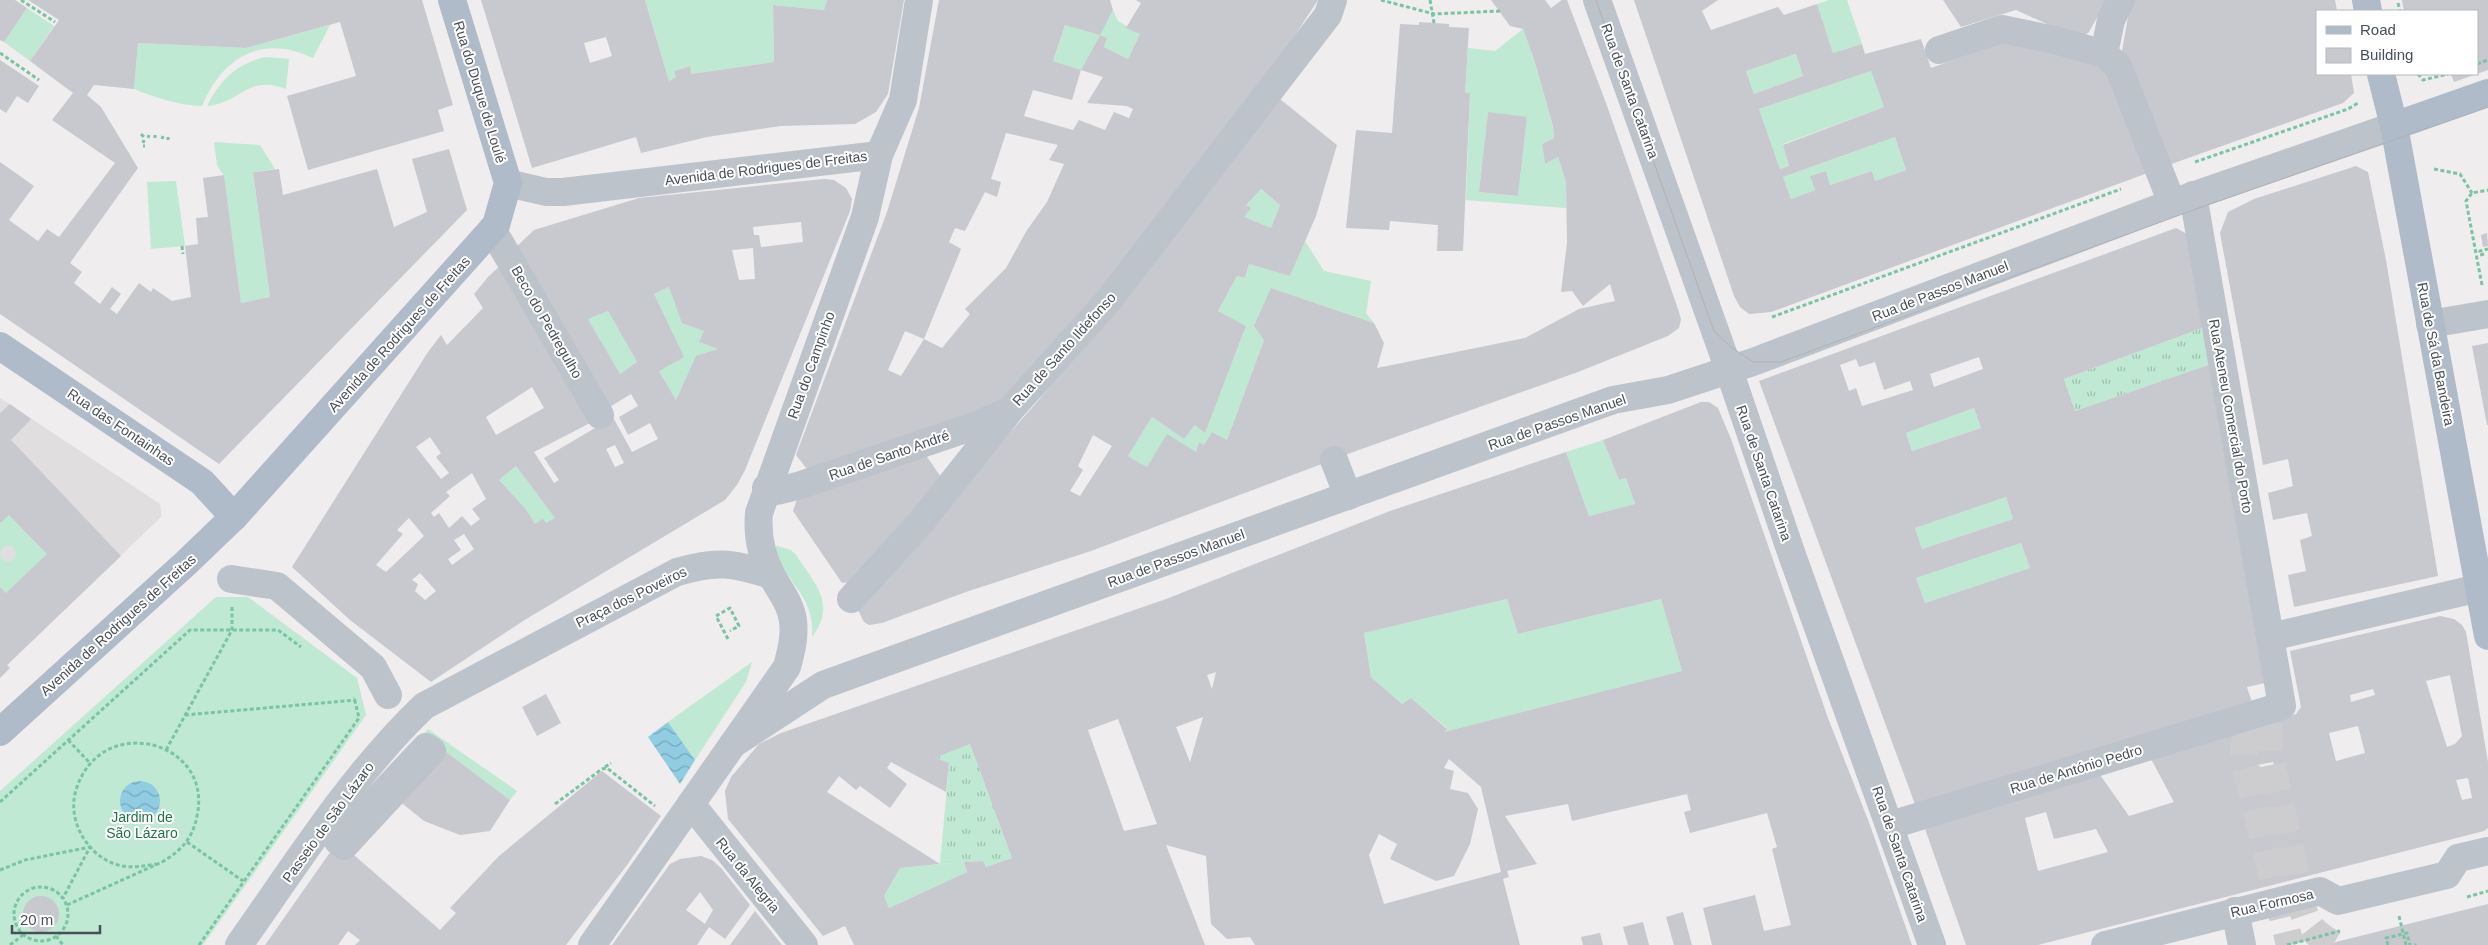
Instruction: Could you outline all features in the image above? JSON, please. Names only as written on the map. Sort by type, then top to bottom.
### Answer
[{"type":"main road","name":"Rua do Duque de Loulé","points":[[452,0],[508,183]]},
{"type":"main road","name":"Rua de Sá da Bandeira","points":[[2381,75],[2394,126],[2488,636]]},
{"type":"main road","points":[[2394,126],[2488,93]]},
{"type":"main road","name":"Avenida de Rodrigues de Freitas","points":[[0,732],[234,517],[492,229],[502,211],[508,183]]},
{"type":"main road","name":"Rua das Fontainhas","points":[[0,346],[202,482],[234,517]]},
{"type":"street","name":"Rua do Campinho","points":[[771,575],[759,544],[757,530],[759,512],[766,488],[865,217],[879,155],[903,100],[919,0]]},
{"type":"street","name":"Rua de Santo Ildefonso","points":[[851,598],[921,522],[1010,410],[1108,301],[1269,94],[1328,15],[1333,0]]},
{"type":"street","name":"Rua de Santa Catarina","points":[[1597,0],[1729,370],[1792,555],[1891,825],[1932,945]]},
{"type":"street","points":[[1940,50],[2002,28],[2104,54],[2111,20],[2121,0]]},
{"type":"street","name":"Rua Ateneu Comercial do Porto","points":[[2104,54],[2118,66],[2160,175],[2182,199],[2271,637],[2282,706],[2260,712]]},
{"type":"street","name":"Rua de Passos Manuel","points":[[733,744],[823,685],[1613,400],[1668,390],[1729,370],[2182,199],[2394,126]]},
{"type":"street","name":"Avenida de Rodrigues de Freitas","points":[[508,183],[546,192],[563,192],[879,155]]},
{"type":"street","name":"Beco do Pedregulho","points":[[492,229],[600,415]]},
{"type":"street","points":[[2430,324],[2488,314]]},
{"type":"street","name":"Rua de Santo André","points":[[766,488],[777,490],[801,485],[974,426],[1010,410]]},
{"type":"street","points":[[1334,460],[1348,496]]},
{"type":"street","name":"Praça dos Poveiros","points":[[424,706],[677,572],[712,563],[730,564],[771,575]]},
{"type":"street","points":[[592,945],[787,667],[793,642],[793,621],[785,596],[771,575]]},
{"type":"street","points":[[231,588],[277,586],[373,666],[375,697]]},
{"type":"street","points":[[2271,637],[2479,588]]},
{"type":"street","name":"Passeio de São Lázaro","points":[[239,945],[343,797],[393,736],[424,706]]},
{"type":"street","name":"Rua de António Pedro","points":[[1891,825],[2260,712]]},
{"type":"street","name":"Rua da Alegria","points":[[691,804],[804,945]]},
{"type":"street","name":"Rua Formosa","points":[[2105,945],[2320,891],[2338,901],[2438,878],[2447,875],[2458,858],[2488,851]]},
{"type":"street","points":[[2235,911],[2242,945]]},
{"type":"path","points":[[21,0],[55,22]]},
{"type":"path","points":[[1381,0],[1434,14],[1500,11]]},
{"type":"path","points":[[1430,0],[1434,14],[1434,23]]},
{"type":"path","points":[[0,53],[39,80]]},
{"type":"path","points":[[2419,75],[2423,80],[2446,75]]},
{"type":"path","points":[[1772,317],[2160,175],[2356,106],[2362,96]]},
{"type":"path","points":[[2434,169],[2460,174],[2472,193]]},
{"type":"path","points":[[2482,285],[2466,201],[2472,193],[2488,190]]},
{"type":"path","points":[[182,246],[183,254]]},
{"type":"path","points":[[2484,254],[2480,255],[2480,251],[2488,250]]},
{"type":"path","points":[[166,750],[232,630],[231,588]]},
{"type":"path","points":[[728,639],[716,616],[730,608],[739,626],[730,631]]},
{"type":"path","points":[[0,802],[190,630],[278,630],[302,647]]},
{"type":"path","points":[[199,945],[359,718],[352,691]]},
{"type":"path","points":[[185,715],[375,697]]},
{"type":"path","points":[[68,740],[90,763]]},
{"type":"path","points":[[67,905],[156,864],[174,855],[187,842],[197,818],[198,791],[192,774],[181,760],[151,743],[126,743],[102,752],[90,763],[77,787],[74,814],[80,832],[90,847],[104,858],[121,866],[139,867],[156,864]]},
{"type":"path","points":[[555,804],[611,763]]},
{"type":"path","points":[[602,769],[607,768],[656,807]]},
{"type":"path","points":[[187,842],[244,881]]},
{"type":"path","points":[[0,870],[25,860],[90,847]]},
{"type":"path","points":[[64,898],[90,847]]},
{"type":"path","points":[[39,886],[51,888],[64,898],[67,905],[67,922],[56,936],[40,941],[23,934],[17,928],[13,910],[22,894],[39,886]]},
{"type":"path","points":[[2399,915],[2408,945]]},
{"type":"path","points":[[2388,945],[2386,938],[2407,933],[2408,945]]},
{"type":"path","points":[[10,945],[23,934]]},
{"type":"path","points":[[56,936],[63,945]]},
{"type":"shaded area","points":[[0,398],[160,504],[161,510],[161,517],[7,665],[0,657]]},
{"type":"green space","points":[[645,0],[827,0],[824,10],[773,5],[774,62],[691,74],[689,66],[674,71],[676,77],[669,81]]},
{"type":"green space","points":[[1829,0],[1847,0],[1862,44],[1833,53],[1817,4]]},
{"type":"green space","points":[[27,8],[54,26],[30,61],[4,42]]},
{"type":"green space","points":[[1113,10],[1118,21],[1140,34],[1128,59],[1104,47],[1107,38],[1100,35],[1081,70],[1053,61],[1065,25],[1100,34]]},
{"type":"green space","points":[[330,25],[313,58],[294,51],[277,48],[261,49],[246,54],[221,74],[202,106],[167,100],[134,89],[138,43],[246,48]]},
{"type":"green space","points":[[1523,29],[1534,59],[1553,126],[1554,138],[1542,144],[1545,164],[1558,157],[1566,182],[1566,208],[1466,200],[1470,93],[1465,93],[1468,48],[1495,51]],"holes":[[[1488,113],[1527,117],[1518,196],[1479,192]]]},
{"type":"green space","points":[[1796,54],[1803,76],[1754,94],[1746,71]]},
{"type":"green space","points":[[266,57],[289,59],[286,89],[273,85],[262,85],[253,87],[219,104],[207,106],[218,88],[230,74],[246,64]]},
{"type":"green space","points":[[1871,71],[1884,107],[1783,144],[1789,166],[1780,169],[1759,109]]},
{"type":"green space","points":[[1895,137],[1906,170],[1875,181],[1872,171],[1830,185],[1826,171],[1810,176],[1815,190],[1791,199],[1783,177]]},
{"type":"green space","points":[[214,142],[260,145],[275,169],[253,172],[270,297],[241,303],[224,176],[217,165]]},
{"type":"green space","points":[[176,181],[185,246],[151,249],[147,182]]},
{"type":"green space","points":[[1261,189],[1280,205],[1271,228],[1244,217],[1250,208],[1246,205]]},
{"type":"green space","points":[[1305,241],[1324,271],[1371,281],[1366,313],[1374,323],[1271,288],[1264,340],[1227,440],[1212,432],[1204,445],[1199,442],[1196,452],[1147,467],[1128,456],[1152,417],[1184,439],[1195,425],[1205,432],[1246,326],[1218,311],[1237,276],[1245,278],[1249,264],[1290,276]]},
{"type":"green space","points":[[669,287],[704,331],[700,342],[718,349],[696,357],[676,400],[659,371],[654,294]]},
{"type":"green space","points":[[608,311],[637,362],[620,374],[588,319]]},
{"type":"green space","points":[[2205,327],[2211,364],[2075,411],[2064,379]]},
{"type":"green space","points":[[1974,408],[1981,428],[1912,451],[1906,433]]},
{"type":"green space","points":[[1603,440],[1619,480],[1626,478],[1635,504],[1589,516],[1566,452]]},
{"type":"green space","points":[[516,466],[555,518],[546,523],[535,524],[525,508],[499,480]]},
{"type":"green space","points":[[2006,497],[2013,519],[1922,549],[1915,528]]},
{"type":"green space","points":[[9,515],[47,554],[6,593],[0,587],[0,555],[4,561],[10,562],[15,558],[16,553],[14,547],[8,545],[2,548],[0,553],[0,523]]},
{"type":"green space","points":[[2021,543],[2030,568],[1925,603],[1916,578]]},
{"type":"green space","points":[[774,545],[791,550],[796,555],[821,594],[823,614],[812,637],[812,622],[808,609],[803,597],[777,557]]},
{"type":"green space","name":"Jardim de São Lázaro","points":[[216,597],[248,597],[357,678],[366,715],[203,945],[0,945],[0,791]]},
{"type":"green space","points":[[1507,599],[1518,634],[1661,599],[1682,671],[1444,732],[1447,728],[1411,698],[1402,704],[1371,677],[1364,633]]},
{"type":"green space","points":[[752,662],[746,682],[695,760],[668,722]]},
{"type":"green space","points":[[428,729],[517,791],[510,800],[437,745],[419,740]]},
{"type":"green space","points":[[970,744],[1012,858],[986,867],[983,861],[940,864],[949,764],[935,758]]},
{"type":"green space","points":[[964,862],[967,872],[889,908],[884,896],[900,868]]},
{"type":"water","points":[[668,722],[695,760],[680,784],[648,737]]},
{"type":"water","points":[[144,781],[151,784],[157,790],[160,801],[159,809],[151,818],[144,821],[136,821],[129,818],[121,809],[120,797],[123,790],[132,782]]},
{"type":"building","points":[[0,0],[15,0],[27,8],[4,42],[0,40]]},
{"type":"building","points":[[28,0],[422,0],[453,105],[438,110],[444,131],[308,170],[287,96],[356,76],[340,22],[246,48],[138,43],[134,89],[94,85],[87,95],[101,107],[138,168],[70,263],[82,272],[74,283],[100,304],[112,287],[121,294],[110,309],[117,314],[139,283],[151,292],[153,288],[172,301],[191,297],[185,246],[198,244],[196,218],[208,217],[203,178],[224,175],[241,303],[270,297],[253,172],[279,169],[283,195],[377,169],[394,227],[427,212],[412,159],[449,149],[467,210],[219,464],[0,314],[0,162],[34,186],[9,220],[38,241],[47,229],[59,237],[115,163],[52,120],[73,93],[30,61],[59,20]]},
{"type":"building","points":[[481,0],[645,0],[669,81],[676,77],[674,71],[690,66],[691,74],[774,62],[773,5],[824,10],[827,0],[904,0],[888,94],[876,112],[855,124],[781,126],[707,137],[641,153],[636,137],[532,168]],"holes":[[[606,37],[612,56],[590,63],[584,43]]]},
{"type":"building","points":[[939,0],[1110,0],[1113,10],[1100,35],[1107,38],[1104,47],[1128,59],[1140,34],[1126,28],[1141,3],[1136,0],[1318,0],[1286,49],[1134,249],[1018,387],[997,402],[977,412],[810,473],[796,455],[887,212],[919,108]],"holes":[[[1065,25],[1100,35],[1081,70],[1053,61]],[[1081,70],[1103,77],[1087,103],[1127,106],[1133,109],[1129,118],[1114,112],[1105,130],[1079,120],[1073,130],[1024,116],[1033,90],[1072,100]],[[1006,133],[1058,145],[1049,160],[1064,164],[1047,202],[1027,230],[1006,268],[965,309],[970,314],[942,348],[924,339],[961,249],[949,242],[955,228],[965,231],[985,192],[997,197],[1001,182],[991,179]],[[905,331],[924,339],[901,376],[888,370]]]},
{"type":"building","points":[[1491,0],[1545,0],[1551,8],[1562,0],[1567,0],[1606,103],[1678,309],[1681,319],[1679,328],[1668,336],[1578,372],[1356,451],[1091,551],[966,592],[882,623],[869,625],[864,622],[858,610],[861,602],[1037,402],[1280,99],[1337,145],[1316,216],[1290,276],[1249,264],[1245,278],[1237,276],[1218,311],[1246,326],[1205,433],[1195,425],[1184,439],[1152,417],[1128,456],[1147,467],[1167,434],[1196,452],[1199,442],[1204,445],[1212,432],[1227,440],[1264,340],[1254,326],[1271,288],[1374,323],[1384,343],[1377,368],[1525,338],[1579,309],[1615,301],[1610,284],[1583,306],[1572,291],[1561,292],[1567,243],[1566,182],[1558,157],[1545,164],[1542,144],[1554,138],[1553,126],[1534,59],[1523,29],[1510,26]],"holes":[[[1261,189],[1280,205],[1271,228],[1244,217],[1251,208],[1246,205]],[[1093,435],[1112,446],[1080,496],[1070,491],[1083,470],[1078,466]]]},
{"type":"building","points":[[1634,0],[1718,0],[1702,11],[1711,30],[1778,7],[1784,15],[1817,4],[1833,53],[1862,44],[1865,54],[1921,39],[1931,68],[2012,39],[2105,60],[2153,171],[1771,312],[1749,314],[1740,307],[1734,296]],"holes":[[[1796,54],[1803,76],[1754,94],[1746,71]],[[1871,71],[1884,107],[1783,145],[1789,166],[1780,169],[1759,109]],[[1895,137],[1906,170],[1875,181],[1872,171],[1830,185],[1826,171],[1810,176],[1815,190],[1791,199],[1783,177]]]},
{"type":"building","points":[[1943,0],[2107,0],[2089,32],[2080,39],[2016,10],[1961,27]]},
{"type":"building","points":[[2131,0],[2335,0],[2337,10],[2316,10],[2316,75],[2351,75],[2354,93],[2343,103],[2163,167],[2127,75],[2122,51]]},
{"type":"building","points":[[2402,0],[2488,0],[2488,70],[2478,74],[2478,10],[2404,10]]},
{"type":"building","points":[[1419,22],[1449,24],[1449,27],[1469,28],[1465,93],[1470,93],[1463,251],[1437,251],[1438,225],[1390,221],[1389,230],[1346,228],[1356,130],[1392,133],[1400,24],[1419,25]]},
{"type":"building","points":[[0,60],[39,86],[28,103],[17,96],[6,113],[0,109]]},
{"type":"building","points":[[2451,75],[2474,75],[2454,82]]},
{"type":"building","points":[[1488,112],[1527,117],[1518,196],[1479,192]]},
{"type":"building","points":[[2356,166],[2368,172],[2386,260],[2438,576],[2294,607],[2288,575],[2306,571],[2300,540],[2312,536],[2307,513],[2273,520],[2268,493],[2293,486],[2288,459],[2263,465],[2220,233],[2228,212],[2254,199]]},
{"type":"building","points":[[824,179],[834,180],[846,188],[852,199],[850,211],[745,470],[737,485],[725,500],[523,621],[431,682],[350,620],[292,567],[428,352],[441,335],[447,345],[483,308],[474,294],[505,261],[608,408],[513,250],[534,230],[639,198]],"holes":[[[801,222],[803,242],[761,247],[759,235],[754,235],[753,227]],[[753,248],[755,279],[739,280],[732,250]],[[669,287],[682,323],[704,331],[699,342],[718,349],[696,356],[676,400],[659,371],[684,357],[654,294]],[[608,311],[637,362],[620,374],[588,319]],[[532,387],[544,408],[496,435],[486,417]],[[631,394],[638,406],[619,417],[628,435],[650,423],[658,439],[632,452],[608,408]],[[592,422],[595,428],[544,458],[559,480],[554,483],[534,452]],[[430,437],[441,453],[436,457],[449,473],[441,479],[416,447]],[[615,445],[624,463],[615,467],[606,449]],[[516,466],[555,518],[546,523],[543,519],[535,524],[525,508],[499,480]],[[472,473],[486,499],[472,509],[480,519],[471,526],[462,516],[449,528],[439,513],[434,517],[431,513],[450,496],[446,492]],[[409,518],[424,536],[386,572],[376,565],[403,534],[397,530]],[[464,534],[474,549],[452,565],[448,559],[461,550],[454,540]],[[420,573],[436,591],[425,600],[415,591],[418,584],[412,580]]]},
{"type":"building","points":[[2176,228],[2189,235],[2205,327],[2064,379],[2075,411],[2211,364],[2265,683],[2247,687],[2253,705],[1916,807],[1759,381]],"holes":[[[1979,357],[1983,369],[1934,387],[1930,374]],[[1856,359],[1859,367],[1875,362],[1884,390],[1910,381],[1913,390],[1862,406],[1856,388],[1849,391],[1840,365]],[[1974,408],[1981,428],[1912,451],[1906,433]],[[2006,497],[2013,519],[1922,549],[1915,528]],[[2021,543],[2030,568],[1925,603],[1916,578]]]},
{"type":"building","points":[[2487,233],[2488,246],[2483,247],[2481,235]]},
{"type":"building","points":[[2488,343],[2488,425],[2487,425],[2472,346]]},
{"type":"building","points":[[1701,402],[1709,402],[1718,408],[1731,439],[1828,718],[1870,825],[1912,945],[1712,945],[1703,908],[1755,895],[1764,931],[1791,925],[1772,849],[1777,847],[1767,813],[1690,833],[1684,812],[1691,810],[1687,794],[1572,821],[1568,804],[1505,816],[1537,864],[1507,871],[1509,877],[1503,879],[1520,945],[1255,945],[1250,937],[1227,939],[1211,924],[1206,856],[1166,845],[1205,945],[854,945],[845,926],[823,936],[728,819],[725,791],[731,777],[759,744],[781,733],[1166,599],[1390,511],[1566,452],[1589,516],[1635,504],[1626,478],[1619,480],[1603,440]],"holes":[[[1507,599],[1518,634],[1661,599],[1682,671],[1444,732],[1447,729],[1411,698],[1402,704],[1371,677],[1364,633]],[[1216,672],[1212,689],[1207,675]],[[1203,717],[1190,762],[1176,727]],[[1118,719],[1157,824],[1124,831],[1088,730]],[[970,744],[1012,858],[986,867],[983,861],[964,862],[967,872],[889,908],[884,896],[900,868],[940,864],[827,792],[839,776],[856,790],[860,786],[890,808],[907,784],[887,768],[891,762],[946,792],[949,763],[935,758]],[[1449,759],[1481,787],[1501,872],[1384,904],[1369,855],[1379,834],[1397,844],[1390,859],[1436,881],[1454,876],[1470,844],[1478,809],[1468,793],[1450,789],[1454,771],[1444,768]]]},
{"type":"building","points":[[10,404],[31,419],[11,440],[121,556],[7,665],[10,668],[0,678],[0,587],[6,593],[47,554],[9,515],[0,523],[0,413]]},
{"type":"building","points":[[925,454],[943,480],[852,582],[842,583],[793,511],[797,499]]},
{"type":"building","points":[[2440,616],[2454,619],[2462,625],[2466,632],[2488,762],[2488,828],[2484,831],[2038,945],[1966,945],[1924,826],[2098,772],[2129,816],[2174,802],[2150,757],[2296,714],[2301,707],[2290,651]],"holes":[[[2450,675],[2462,736],[2455,744],[2447,747],[2426,681]],[[2373,689],[2375,695],[2351,702],[2350,695]],[[2358,726],[2365,753],[2336,761],[2329,733]],[[2273,762],[2278,776],[2260,781],[2257,765]],[[2468,778],[2472,798],[2462,800],[2456,780]],[[2046,812],[2054,839],[2096,829],[2108,852],[2038,871],[2025,818]]]},
{"type":"building","points":[[546,694],[561,723],[537,736],[522,707]]},
{"type":"building","points":[[437,745],[510,800],[490,831],[460,835],[424,821],[392,795]]},
{"type":"building","points":[[602,771],[661,816],[627,865],[566,945],[355,945],[360,940],[348,931],[338,945],[265,945],[338,841],[440,930],[456,913],[450,908],[499,856]]},
{"type":"building","points":[[701,856],[712,860],[721,868],[750,905],[725,939],[709,927],[697,945],[612,945],[670,864],[680,859]],"holes":[[[700,892],[713,910],[705,924],[686,910]]]},
{"type":"building","points":[[41,896],[48,897],[54,901],[58,907],[58,921],[54,927],[48,931],[41,932],[34,931],[28,927],[24,921],[23,914],[24,907],[28,901],[34,897]]},
{"type":"building","points":[[2488,904],[2488,945],[2328,945],[2328,944]]},
{"type":"building","points":[[755,911],[782,945],[730,945]]},
{"type":"building","points":[[1683,912],[1692,945],[1674,945],[1666,917]]},
{"type":"building","points":[[1643,922],[1649,945],[1628,945],[1623,927]]},
{"type":"building","points":[[1600,933],[1603,945],[1583,945],[1581,937]]},
{"type":"tunnel","points":[[2268,723],[2269,753],[2304,913],[2315,932],[2334,945]]},
{"type":"tunnel","points":[[2251,728],[2244,747],[2244,760],[2290,945]]},
{"type":"tram line","points":[[1596,0],[1714,331],[1731,347],[1753,362],[1781,362],[2196,209],[2488,107]]}]
